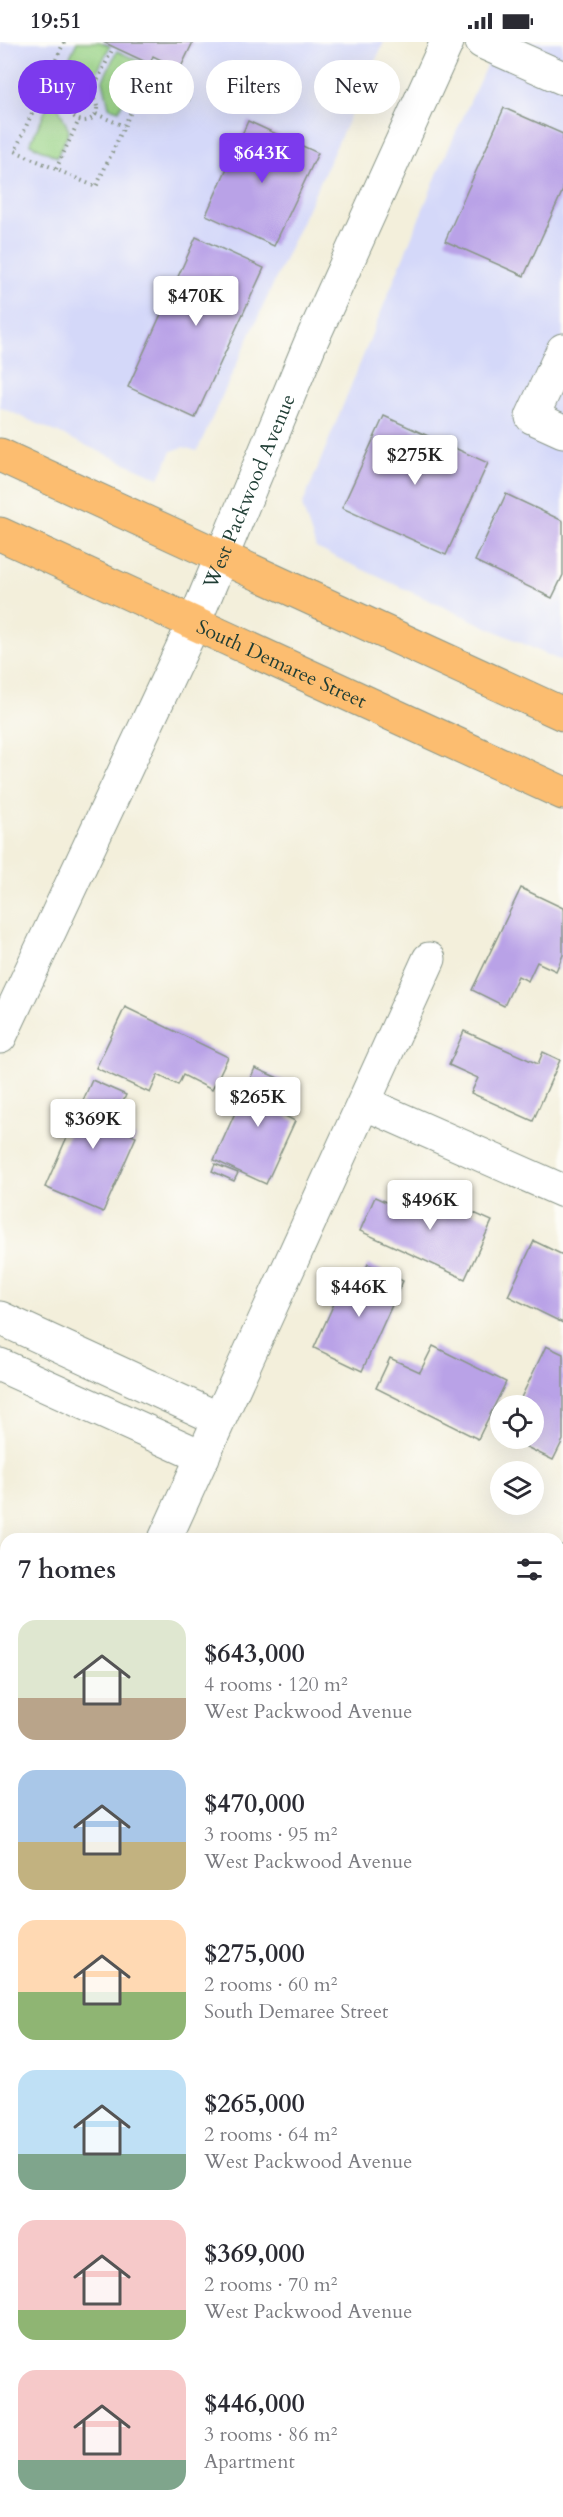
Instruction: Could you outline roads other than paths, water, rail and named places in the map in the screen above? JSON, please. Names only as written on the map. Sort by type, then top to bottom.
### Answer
[{"type":"main road","points":[[0,455],[563,714]]},
{"type":"main road","name":"South Demaree Street","points":[[0,534],[563,793]]},
{"type":"street","name":"West Packwood Avenue","points":[[0,1037],[194,623],[310,344],[447,42]]},
{"type":"street","points":[[482,42],[563,78]]},
{"type":"street","points":[[563,350],[532,417],[563,431]]},
{"type":"street","points":[[168,1533],[429,959]]},
{"type":"street","points":[[364,1103],[563,1191]]},
{"type":"street","points":[[0,1318],[219,1419]]},
{"type":"street","points":[[0,1365],[203,1457]]}]
